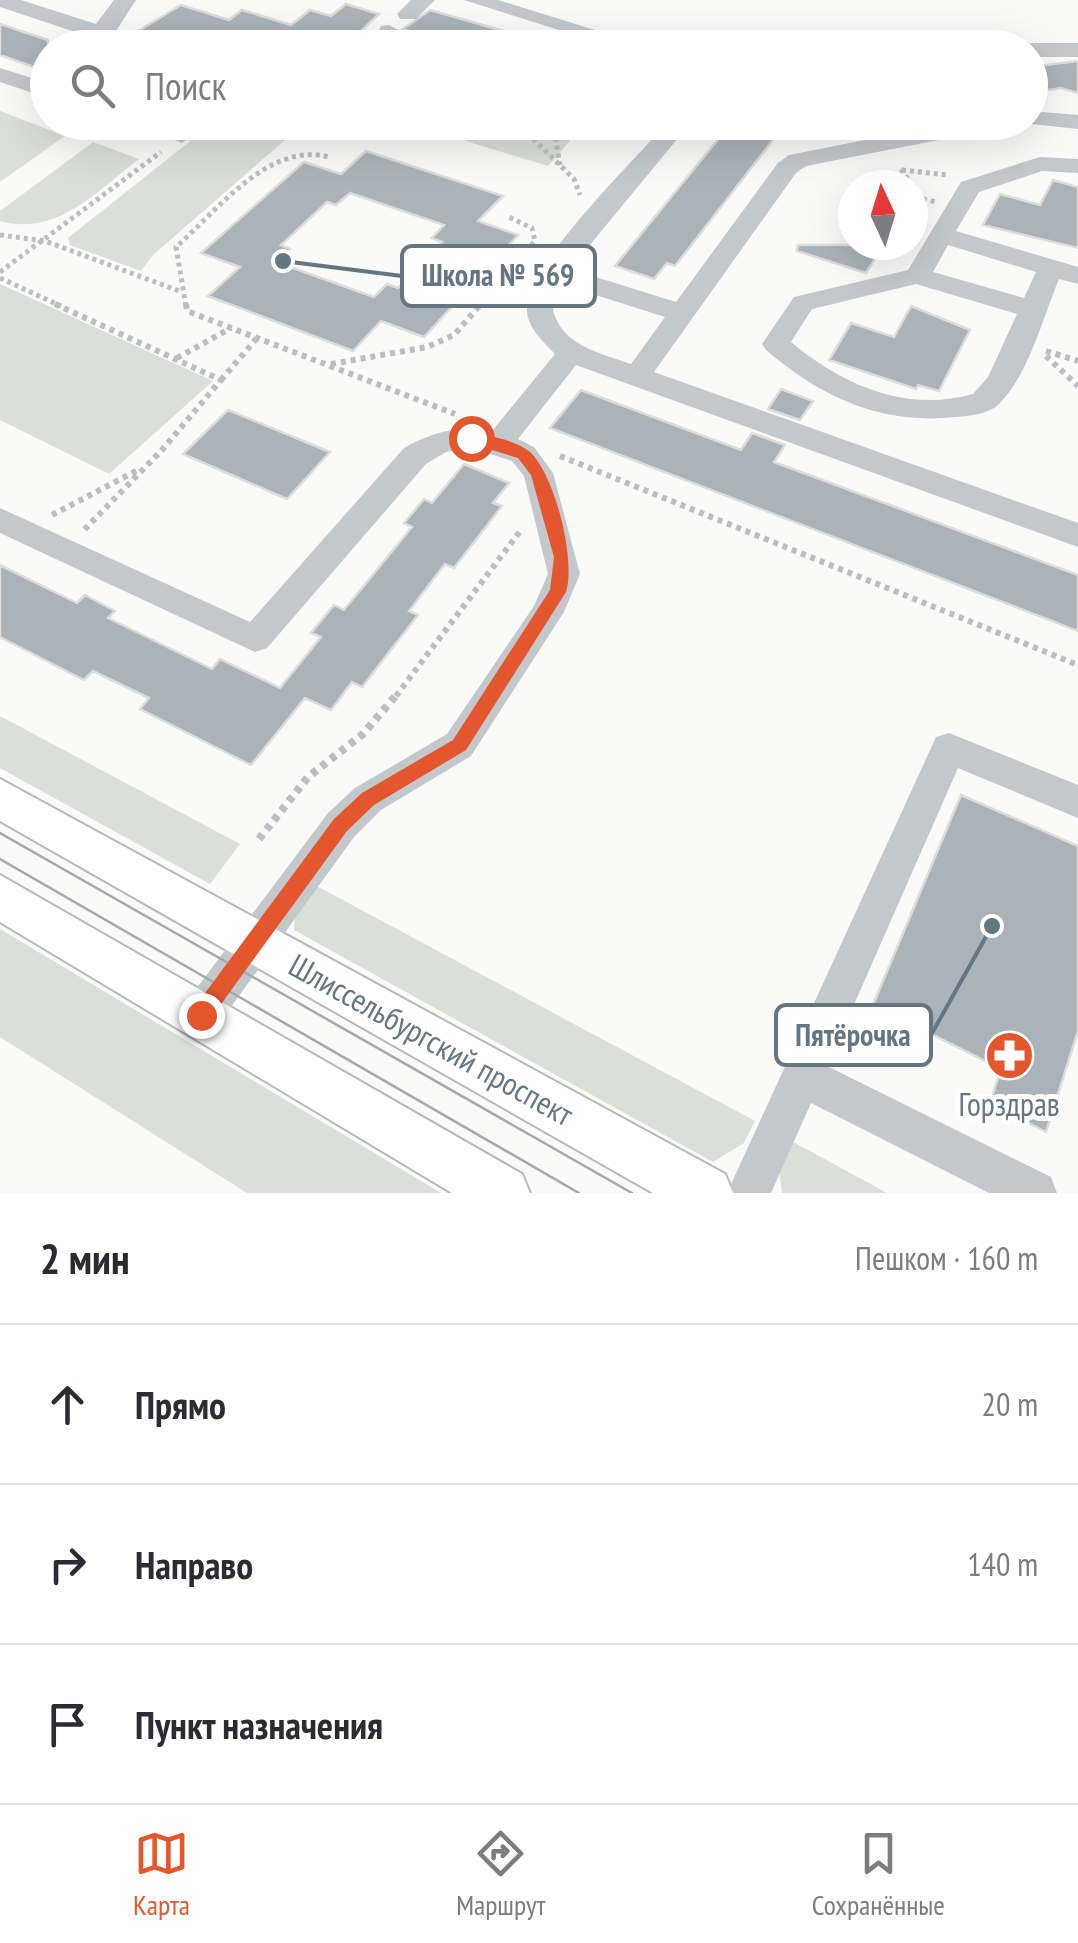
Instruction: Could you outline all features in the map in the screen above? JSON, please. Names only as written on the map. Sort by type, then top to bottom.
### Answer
[{"type":"main road","name":"Шлиссельбургский проспект","points":[[0,798],[706,1193]]},
{"type":"main road","points":[[0,897],[503,1193]]},
{"type":"lane","points":[[0,0],[92,30]]},
{"type":"lane","points":[[102,30],[112,24],[125,0]]},
{"type":"lane","points":[[488,2],[582,30]]},
{"type":"lane","points":[[1048,50],[1078,50]]},
{"type":"lane","points":[[0,75],[30,85]]},
{"type":"lane","points":[[1048,120],[1078,122]]},
{"type":"lane","points":[[664,140],[553,273],[539,306],[542,321],[571,353],[1078,535]]},
{"type":"lane","points":[[819,140],[828,152]]},
{"type":"lane","points":[[636,376],[787,168],[798,160],[828,152],[895,140]]},
{"type":"lane","points":[[917,276],[970,186],[1040,164],[1078,166]]},
{"type":"lane","points":[[941,235],[1078,276]]},
{"type":"lane","points":[[1031,308],[917,276],[803,303],[776,344],[822,381],[882,406],[910,412],[987,398],[1051,268]]},
{"type":"lane","points":[[553,273],[682,313]]},
{"type":"lane","points":[[502,438],[571,353]]},
{"type":"lane","points":[[855,454],[882,406]]},
{"type":"lane","points":[[13,526],[255,639],[414,456],[440,442],[502,438],[523,454],[538,473],[564,574],[548,612],[480,717],[443,759],[368,799],[341,825],[201,1015]]},
{"type":"lane","points":[[749,1193],[949,748],[1078,802]]},
{"type":"lane","points":[[804,1077],[1036,1193]]},
{"type":"path","points":[[178,140],[0,275],[220,380]]},
{"type":"path","points":[[534,140],[574,179],[582,202],[598,216]]},
{"type":"path","points":[[556,140],[560,165]]},
{"type":"path","points":[[330,157],[310,152],[278,158],[176,247],[187,311],[1078,665]]},
{"type":"path","points":[[928,173],[958,176]]},
{"type":"path","points":[[328,364],[427,347],[454,335],[535,241],[532,228],[508,216]]},
{"type":"path","points":[[0,235],[45,240],[184,292]]},
{"type":"path","points":[[176,359],[232,328]]},
{"type":"path","points":[[66,551],[256,338]]},
{"type":"path","points":[[1040,349],[1078,386]]},
{"type":"path","points":[[13,526],[144,467]]},
{"type":"path","points":[[259,839],[308,777],[363,734],[386,710],[546,496]]},
{"type":"shaded area","points":[[0,111],[30,123],[30,140],[59,140],[0,182]]},
{"type":"shaded area","points":[[192,140],[285,140],[153,255],[141,271],[70,245],[68,238]]},
{"type":"shaded area","points":[[467,140],[571,140],[548,166]]},
{"type":"shaded area","points":[[93,142],[139,159],[92,197],[58,217],[40,223],[0,221],[0,211]]},
{"type":"shaded area","points":[[0,284],[213,381],[109,474],[0,420]]},
{"type":"shaded area","points":[[0,716],[240,844],[210,884],[0,768]]},
{"type":"shaded area","points":[[313,884],[755,1121],[744,1143],[713,1162],[294,930],[295,910]]},
{"type":"shaded area","points":[[0,929],[441,1193],[247,1193],[0,1037]]},
{"type":"shaded area","points":[[786,1138],[887,1193],[782,1193],[778,1159]]},
{"type":"building","points":[[346,4],[379,14],[362,30],[140,30],[181,5],[229,20],[242,10],[291,25],[310,10],[331,16]]},
{"type":"building","points":[[430,10],[500,30],[406,30],[403,29]]},
{"type":"building","points":[[0,24],[30,34],[30,66],[0,55]]},
{"type":"building","points":[[1078,61],[1078,93],[1061,88],[1048,90],[1048,65]]},
{"type":"building","points":[[717,140],[773,140],[675,266],[667,263],[654,279],[615,266]]},
{"type":"building","points":[[366,151],[503,196],[478,221],[518,235],[424,337],[381,321],[353,351],[208,296],[240,267],[201,253],[304,162],[341,174]],"holes":[[[350,193],[444,225],[432,238],[442,242],[398,288],[387,284],[374,297],[276,262],[290,249],[281,245],[327,202],[336,205]]]},
{"type":"building","points":[[1053,180],[1078,187],[1078,248],[983,225],[1000,194],[1040,205]]},
{"type":"building","points":[[798,245],[838,245],[838,260],[874,260],[866,273],[797,251]]},
{"type":"building","points":[[911,306],[970,330],[939,391],[918,385],[916,389],[829,360],[851,323],[894,337]]},
{"type":"building","points":[[781,389],[813,401],[800,420],[768,409]]},
{"type":"building","points":[[581,390],[741,450],[752,433],[785,445],[774,462],[1078,575],[1078,631],[550,428]]},
{"type":"building","points":[[228,410],[330,452],[287,499],[183,454]]},
{"type":"building","points":[[464,464],[509,483],[493,503],[502,506],[454,568],[445,564],[409,611],[418,615],[362,687],[352,682],[331,710],[305,698],[251,765],[140,709],[149,698],[93,671],[84,680],[0,637],[0,565],[77,603],[85,595],[115,611],[108,618],[212,669],[220,659],[280,688],[321,637],[311,633],[334,605],[344,610],[412,527],[404,523],[424,499],[432,503]]},
{"type":"building","points":[[961,795],[1078,846],[1078,1031],[1046,1132],[990,1103],[1001,1069],[873,1005]]},
{"type":"tram line","points":[[0,833],[632,1193]]},
{"type":"tram line","points":[[0,859],[579,1193]]},
{"type":"place","name":"Школа № 569","points":[[283,261]]},
{"type":"place","name":"Пятёрочка","points":[[992,926]]},
{"type":"place","name":"Горздрав","points":[[1009,1055]]},
{"type":"route","points":[[201,1015],[341,825],[368,799],[443,759],[460,745],[558,592],[564,574],[562,557],[538,473],[523,454],[499,443],[471,438]]}]
